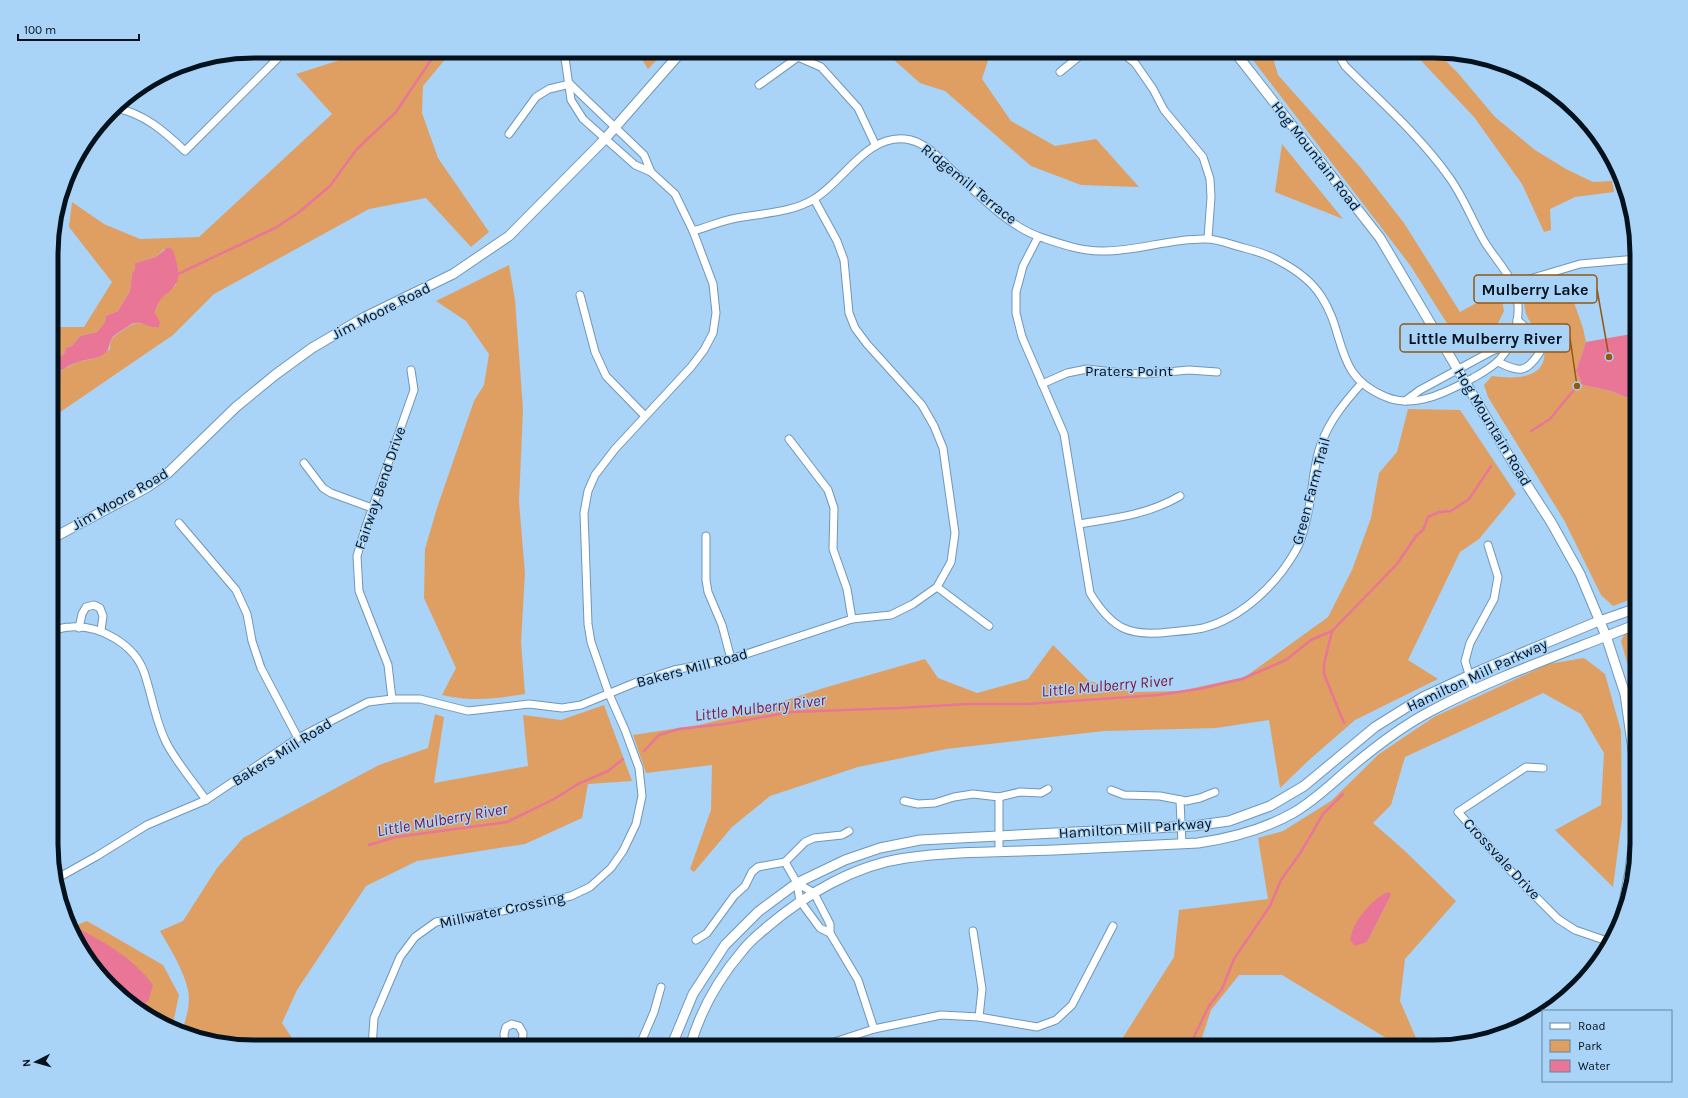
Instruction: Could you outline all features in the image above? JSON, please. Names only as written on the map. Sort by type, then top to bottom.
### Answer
[{"type":"street","points":[[565,58],[572,100],[583,119],[604,140],[635,165],[651,172]]},
{"type":"street","name":"Jim Moore Road","points":[[58,535],[146,488],[168,473],[236,407],[275,375],[312,348],[365,317],[454,274],[509,236],[604,140],[614,126],[676,58]]},
{"type":"street","points":[[759,85],[797,58]]},
{"type":"street","points":[[800,58],[821,67],[858,108],[875,144]]},
{"type":"street","points":[[1060,72],[1077,58]]},
{"type":"street","points":[[1129,58],[1135,63],[1164,110],[1203,157],[1210,179],[1211,197],[1208,238]]},
{"type":"street","name":"Hog Mountain Road","points":[[1239,58],[1380,238],[1516,468],[1551,522],[1580,574],[1600,620],[1625,694],[1630,729]]},
{"type":"street","points":[[1340,58],[1345,66],[1426,147],[1451,179],[1484,241],[1513,284],[1517,294],[1517,320],[1517,327],[1498,362],[1516,370],[1522,370],[1530,366],[1540,352],[1539,342],[1532,333],[1517,320]]},
{"type":"street","points":[[122,110],[142,117],[164,131],[185,151],[277,59]]},
{"type":"street","points":[[570,84],[644,155],[651,172]]},
{"type":"street","points":[[509,134],[536,97],[549,89],[570,84]]},
{"type":"street","name":"Ridgemill Terrace","points":[[693,231],[735,218],[776,213],[814,199],[836,181],[875,144],[900,138],[915,141],[930,150],[1003,216],[1038,236],[1082,250],[1100,251],[1118,251],[1208,238],[1279,260],[1306,279],[1321,295],[1334,321],[1343,356],[1361,384],[1387,398],[1404,402],[1424,400],[1466,382],[1498,362]]},
{"type":"street","name":"Millwater Crossing","points":[[372,1040],[374,1018],[400,957],[415,937],[436,922],[508,910],[571,896],[590,887],[611,868],[623,851],[636,824],[642,796],[639,768],[625,730],[609,694],[591,642],[588,624],[584,513],[588,491],[595,475],[615,449],[691,367],[704,350],[712,333],[716,313],[713,284],[693,231],[675,194],[651,172]]},
{"type":"street","name":"Bakers Mill Road","points":[[61,876],[98,856],[147,825],[206,800],[298,738],[368,702],[392,699],[420,700],[468,711],[529,704],[562,708],[581,705],[637,682],[674,670],[731,659],[852,619],[891,615],[913,604],[936,587],[951,562],[955,533],[943,448],[934,426],[922,405],[867,344],[855,328],[849,314],[844,260],[837,241],[814,199]]},
{"type":"street","points":[[1038,236],[1023,266],[1016,292],[1016,313],[1022,337],[1064,434],[1079,524],[1135,515],[1164,505],[1180,496]]},
{"type":"street","points":[[1513,284],[1580,264],[1630,259]]},
{"type":"street","points":[[580,296],[595,352],[606,376],[645,416]]},
{"type":"street","points":[[1404,402],[1420,390],[1458,369],[1494,350],[1507,347]]},
{"type":"street","name":"Praters Point","points":[[1042,384],[1067,373],[1087,369],[1130,374],[1190,370],[1217,372]]},
{"type":"street","name":"Fairway Bend Drive","points":[[392,699],[388,665],[359,591],[357,556],[372,508],[414,390],[411,370]]},
{"type":"street","name":"Green Farm Trail","points":[[1079,524],[1090,593],[1102,613],[1115,624],[1125,630],[1157,634],[1204,628],[1229,618],[1254,600],[1279,576],[1297,549],[1306,520],[1323,439],[1331,420],[1361,384]]},
{"type":"street","points":[[789,439],[828,490],[834,508],[833,549],[847,589],[852,619]]},
{"type":"street","points":[[304,463],[323,488],[331,493],[372,508]]},
{"type":"street","points":[[179,523],[236,590],[247,614],[252,641],[261,668],[298,738]]},
{"type":"street","points":[[706,536],[706,580],[708,592],[712,606],[722,625],[731,659]]},
{"type":"street","points":[[1474,691],[1468,676],[1465,661],[1470,643],[1494,599],[1498,577],[1488,545]]},
{"type":"street","points":[[936,587],[989,626]]},
{"type":"street","points":[[79,628],[86,607],[94,605],[100,608],[103,616],[101,630]]},
{"type":"street","name":"Hamilton Mill Parkway","points":[[674,1040],[693,994],[725,945],[759,911],[797,883],[845,860],[880,848],[920,840],[1182,827],[1229,821],[1270,806],[1304,786],[1375,727],[1423,697],[1468,676],[1600,620],[1630,610]]},
{"type":"street","points":[[58,630],[71,626],[101,630],[121,642],[134,655],[143,671],[153,707],[166,743],[206,800]]},
{"type":"street","name":"Hamilton Mill Parkway","points":[[693,1040],[705,1006],[744,948],[785,912],[800,901],[858,871],[905,858],[999,852],[1182,844],[1233,837],[1262,828],[1293,813],[1319,795],[1385,740],[1430,711],[1474,691],[1630,627]]},
{"type":"street","name":"Crossvale Drive","points":[[1543,768],[1526,767],[1458,812],[1518,879],[1558,919],[1575,930],[1605,940]]},
{"type":"street","points":[[904,801],[918,804],[935,803],[954,797],[973,794],[999,797],[1020,792],[1041,793],[1048,789]]},
{"type":"street","points":[[1111,790],[1124,795],[1160,796],[1180,800],[1200,798],[1214,792]]},
{"type":"street","points":[[999,797],[999,852]]},
{"type":"street","points":[[1180,800],[1182,844]]},
{"type":"street","points":[[696,940],[707,933],[734,896],[745,886],[752,872],[758,867],[785,862],[805,842],[814,838],[842,835],[849,830]]},
{"type":"street","points":[[785,862],[797,883],[800,901],[820,928],[830,933]]},
{"type":"street","points":[[797,883],[814,893],[830,924],[830,933],[858,980],[874,1029]]},
{"type":"street","points":[[840,1040],[874,1029],[941,1015],[979,1017],[1037,1027],[1056,1020],[1072,1005],[1113,926]]},
{"type":"street","points":[[973,930],[982,989],[979,1017]]},
{"type":"street","points":[[642,1040],[654,1012],[661,987]]},
{"type":"street","points":[[504,1040],[506,1027],[512,1024],[519,1026],[523,1033],[522,1040]]},
{"type":"green space","points":[[340,58],[446,58],[423,86],[422,113],[438,158],[489,232],[471,247],[426,198],[369,209],[214,294],[173,335],[58,414],[58,372],[77,362],[97,358],[110,349],[110,342],[113,338],[123,330],[137,323],[156,328],[155,313],[159,299],[176,285],[176,261],[170,248],[163,250],[156,257],[135,263],[130,291],[118,311],[106,316],[105,322],[97,332],[80,336],[72,346],[66,348],[64,354],[59,357],[58,327],[84,327],[112,282],[69,227],[72,202],[104,224],[140,239],[199,237],[332,114],[296,74],[340,60]]},
{"type":"green space","points":[[641,58],[658,58],[648,69]]},
{"type":"green space","points":[[892,58],[989,58],[982,79],[1011,121],[1055,146],[1096,139],[1139,187],[1081,185],[1031,166],[945,91],[920,83]]},
{"type":"green space","points":[[1251,58],[1273,58],[1278,75],[1361,168],[1404,223],[1460,312],[1500,290],[1504,311],[1490,339],[1464,350],[1410,265]]},
{"type":"green space","points":[[1419,58],[1443,58],[1457,72],[1495,117],[1535,150],[1566,169],[1593,182],[1612,181],[1614,192],[1575,197],[1550,209],[1551,230],[1544,232],[1522,184],[1474,117]]},
{"type":"green space","points":[[1282,144],[1343,219],[1275,192]]},
{"type":"green space","points":[[509,265],[515,300],[523,409],[519,502],[525,573],[521,642],[525,694],[474,699],[454,697],[442,695],[456,668],[424,598],[425,549],[437,508],[474,401],[484,385],[489,354],[466,321],[436,301]]},
{"type":"green space","points":[[1565,277],[1583,328],[1586,342],[1576,371],[1583,385],[1611,391],[1630,399],[1630,600],[1613,606],[1601,595],[1564,520],[1488,397],[1484,385],[1492,376],[1514,377],[1530,375],[1541,366],[1544,359],[1544,340],[1530,322],[1525,311],[1524,288]]},
{"type":"green space","points":[[1408,409],[1460,410],[1516,494],[1479,539],[1460,552],[1408,660],[1438,679],[1355,720],[1309,760],[1280,788],[1269,720],[1216,728],[1104,731],[946,749],[858,767],[770,796],[732,827],[694,872],[690,869],[711,810],[712,765],[646,773],[633,735],[699,725],[736,716],[827,687],[925,659],[938,678],[977,693],[1028,679],[1053,645],[1089,681],[1134,692],[1180,691],[1245,677],[1328,617],[1352,570],[1371,518],[1379,473],[1397,452]]},
{"type":"green space","points":[[1630,630],[1630,673],[1621,641],[1626,631]]},
{"type":"green space","points":[[1584,658],[1605,674],[1621,731],[1622,819],[1613,887],[1555,830],[1601,805],[1604,753],[1581,714],[1543,693],[1405,757],[1391,805],[1373,823],[1405,851],[1456,901],[1405,959],[1400,1001],[1417,1040],[1389,1040],[1282,975],[1239,975],[1211,1010],[1201,1040],[1121,1040],[1174,957],[1179,910],[1268,899],[1258,838],[1283,831],[1331,801],[1379,754],[1434,717],[1548,664]],"holes":[[[1386,893],[1389,899],[1367,942],[1384,895]]]},
{"type":"green space","points":[[604,705],[632,781],[588,784],[582,818],[525,844],[417,861],[366,886],[297,990],[282,1023],[293,1040],[242,1040],[216,1036],[183,1027],[188,1012],[188,990],[180,967],[160,931],[183,921],[217,868],[243,838],[379,765],[428,748],[435,714],[444,717],[434,783],[528,766],[523,715],[561,720]]},
{"type":"green space","points":[[87,921],[163,965],[179,995],[173,1022],[156,1014],[142,1004],[148,1002],[76,925]]},
{"type":"water","points":[[168,247],[173,250],[178,268],[178,277],[175,285],[161,299],[155,313],[160,322],[159,327],[156,328],[139,323],[132,324],[114,336],[108,350],[101,356],[72,364],[58,371],[58,354],[59,357],[64,354],[66,348],[72,346],[80,336],[97,332],[105,322],[106,316],[118,311],[130,291],[135,263],[156,257]]},
{"type":"water","points":[[1630,334],[1630,399],[1611,391],[1583,385],[1576,371],[1586,342]]},
{"type":"water","points":[[1388,892],[1391,894],[1389,899],[1367,942],[1355,946],[1350,940],[1359,919],[1375,900]]},
{"type":"water","points":[[77,928],[119,952],[145,975],[153,985],[148,1002],[142,1004],[125,991],[107,973],[91,953]]},
{"type":"waterway","points":[[178,274],[275,228],[298,213],[330,186],[356,150],[396,112],[432,58]]},
{"type":"waterway","name":"Little Mulberry River","points":[[1531,431],[1550,419],[1577,386],[1584,381]]},
{"type":"waterway","name":"Little Mulberry River","points":[[644,751],[659,735],[679,729],[724,724],[792,712],[968,704],[1028,704],[1158,695],[1199,689],[1242,679],[1286,660],[1311,640],[1332,631],[1397,564],[1416,536],[1423,530],[1428,517],[1439,512],[1451,511],[1469,499],[1491,466]]},
{"type":"waterway","points":[[1332,631],[1324,664],[1324,674],[1344,723]]},
{"type":"waterway","name":"Little Mulberry River","points":[[369,845],[396,837],[507,822],[554,799],[578,784],[608,771],[623,759]]},
{"type":"waterway","points":[[1192,1040],[1209,1006],[1222,989],[1234,959],[1270,906],[1281,880],[1301,852],[1323,814],[1343,794]]},
{"type":"place","name":"Mulberry Lake","points":[[1609,357]]},
{"type":"place","name":"Little Mulberry River","points":[[1577,386]]}]
